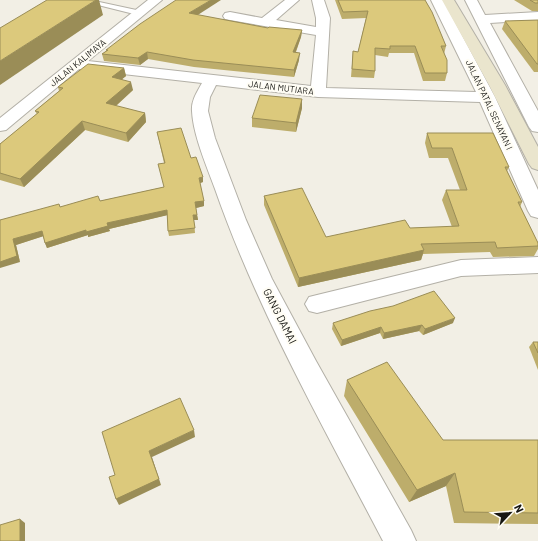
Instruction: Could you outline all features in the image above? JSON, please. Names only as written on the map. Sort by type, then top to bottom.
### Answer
[{"type":"main road","name":"JALAN PATAL SENAYAN I","points":[[448,0],[497,85],[538,164]]},
{"type":"street","name":"JALAN KALIMAYA","points":[[0,126],[156,0]]},
{"type":"street","points":[[266,21],[293,0]]},
{"type":"street","points":[[318,0],[323,18],[318,92]]},
{"type":"street","name":"JALAN PATAL SENAYAN I","points":[[437,0],[487,97],[538,211]]},
{"type":"street","points":[[471,0],[524,88],[538,127]]},
{"type":"street","points":[[230,16],[323,32]]},
{"type":"street","points":[[482,19],[538,16]]},
{"type":"street","name":"JALAN MUTIARA","points":[[77,64],[318,92],[487,97]]},
{"type":"street","name":"GANG DAMAI","points":[[211,80],[202,96],[200,111],[206,138],[236,220],[261,279],[307,369],[400,541]]},
{"type":"street","points":[[317,304],[461,268],[538,265]]},
{"type":"lane","points":[[81,0],[138,13]]},
{"type":"building","points":[[47,0],[96,0],[0,61],[0,28]]},
{"type":"building","points":[[176,0],[211,0],[189,13],[268,28],[302,30],[293,52],[300,53],[294,70],[193,60],[147,52],[138,58],[102,54],[140,24]]},
{"type":"building","points":[[338,0],[425,0],[432,12],[446,46],[441,46],[447,60],[447,73],[425,73],[415,46],[390,46],[390,49],[375,48],[375,71],[352,69],[353,51],[358,52],[368,11],[343,12]]},
{"type":"building","points":[[530,0],[538,0],[538,3],[535,3]]},
{"type":"building","points":[[538,20],[538,64],[537,64],[505,21]]},
{"type":"building","points":[[88,64],[124,68],[112,77],[131,82],[106,103],[145,113],[126,133],[82,121],[20,179],[0,173],[0,144],[39,112],[35,111],[63,88],[58,87]]},
{"type":"building","points":[[260,95],[302,99],[296,123],[252,118]]},
{"type":"building","points":[[181,128],[191,158],[196,157],[203,177],[199,178],[204,201],[195,202],[197,215],[193,215],[195,228],[168,231],[167,210],[107,223],[108,226],[86,232],[86,230],[45,243],[42,231],[13,239],[17,256],[0,262],[0,220],[59,204],[60,207],[98,196],[100,201],[164,187],[158,164],[165,163],[157,132]]},
{"type":"building","points":[[427,133],[493,133],[509,167],[505,167],[522,202],[518,202],[538,243],[538,246],[497,248],[495,242],[421,244],[424,250],[299,278],[264,196],[302,188],[326,237],[405,220],[410,228],[459,226],[446,190],[467,190],[452,148],[432,148]]},
{"type":"building","points":[[434,291],[455,318],[425,329],[422,325],[384,333],[381,327],[342,340],[333,323],[370,311],[393,306]]},
{"type":"building","points":[[533,342],[538,342],[538,353]]},
{"type":"building","points":[[387,362],[443,440],[538,440],[538,513],[464,512],[455,473],[417,490],[347,380]]},
{"type":"building","points":[[180,398],[194,430],[149,451],[159,479],[116,499],[109,477],[115,475],[102,432]]},
{"type":"building","points":[[20,519],[20,541],[0,541],[0,525]]}]
